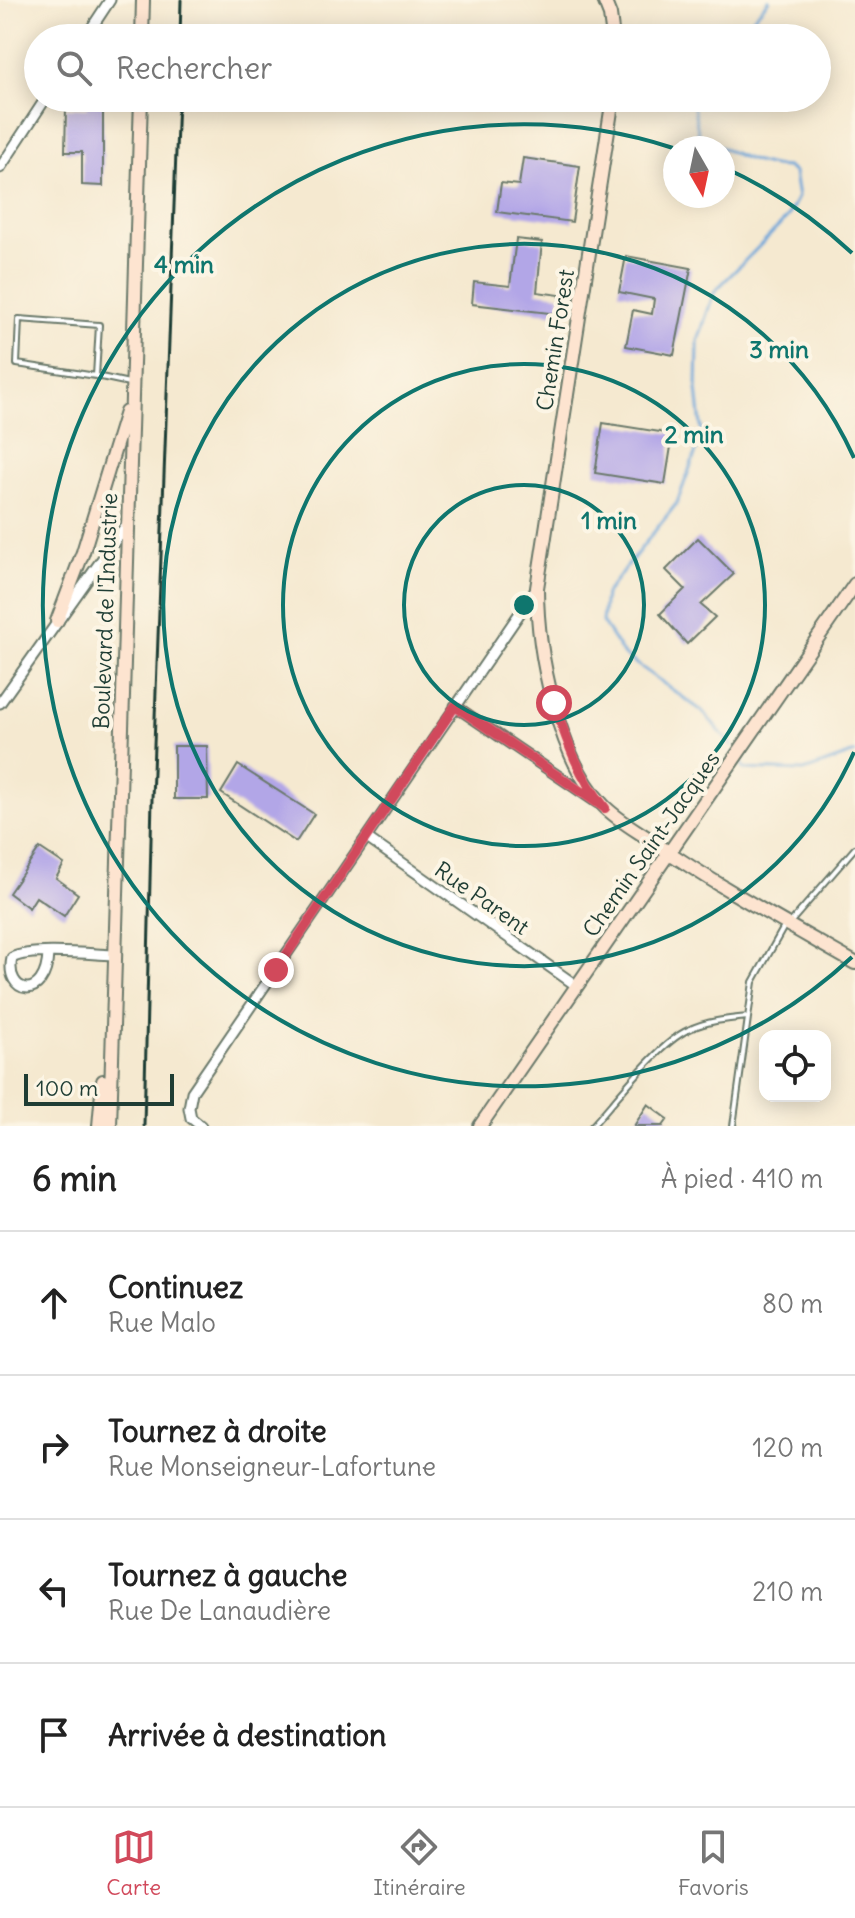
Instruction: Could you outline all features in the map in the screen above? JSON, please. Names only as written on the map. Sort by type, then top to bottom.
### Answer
[{"type":"street","points":[[94,24],[110,0]]},
{"type":"street","points":[[142,24],[143,0]]},
{"type":"street","points":[[604,0],[611,24]]},
{"type":"street","points":[[1,164],[36,112]]},
{"type":"street","name":"Boulevard de l'Industrie","points":[[110,1126],[141,112]]},
{"type":"street","name":"Chemin Forest","points":[[605,808],[589,788],[554,703],[541,653],[537,588],[611,112]]},
{"type":"street","points":[[57,621],[83,552],[131,397]]},
{"type":"street","points":[[0,703],[127,524]]},
{"type":"street","name":"Chemin Saint-Jacques","points":[[480,1126],[855,584]]},
{"type":"street","points":[[201,1126],[191,1118],[192,1092],[537,588]]},
{"type":"street","points":[[455,706],[669,853],[855,963]]},
{"type":"street","name":"Rue Parent","points":[[367,838],[577,986]]},
{"type":"street","points":[[48,954],[46,977],[38,985],[28,988],[18,985],[10,968],[12,958],[21,953],[114,955]]},
{"type":"street","points":[[99,1126],[112,1002]]},
{"type":"lane","points":[[96,376],[99,325],[19,319],[17,364],[132,383]]},
{"type":"lane","points":[[733,1126],[753,982],[788,924],[855,848]]},
{"type":"lane","points":[[592,1126],[668,1043],[686,1030],[711,1022],[748,1017]]},
{"type":"building","points":[[66,112],[103,112],[103,186],[82,185],[82,152],[65,152]]},
{"type":"building","points":[[523,158],[580,166],[572,222],[497,212],[501,183],[519,185]]},
{"type":"building","points":[[516,239],[542,242],[537,292],[560,295],[558,314],[472,304],[474,282],[510,286]]},
{"type":"building","points":[[626,256],[691,268],[674,355],[626,346],[633,310],[652,314],[654,299],[619,292]]},
{"type":"building","points":[[603,423],[673,434],[665,484],[595,473]]},
{"type":"building","points":[[698,538],[734,574],[701,605],[715,617],[687,644],[660,614],[685,589],[666,570]]},
{"type":"building","points":[[174,746],[207,746],[208,799],[174,799]]},
{"type":"building","points":[[238,765],[314,814],[296,842],[221,793]]},
{"type":"building","points":[[40,848],[64,864],[56,878],[78,894],[64,916],[36,897],[29,908],[9,893]]},
{"type":"building","points":[[648,1104],[668,1119],[663,1126],[634,1126]]},
{"type":"waterway","points":[[748,24],[769,0]]},
{"type":"waterway","points":[[695,112],[699,137],[753,161],[787,167],[794,173],[798,197],[787,218],[714,292],[698,341],[697,389],[702,435],[677,503],[605,594],[602,622],[624,655],[702,711],[732,746]]},
{"type":"waterway","points":[[742,763],[744,769],[804,771],[855,753]]},
{"type":"railway","points":[[180,24],[181,0]]},
{"type":"railway","points":[[144,1126],[152,799],[177,112]]},
{"type":"route","points":[[276,970],[455,706],[605,808],[589,788],[554,703]]}]
